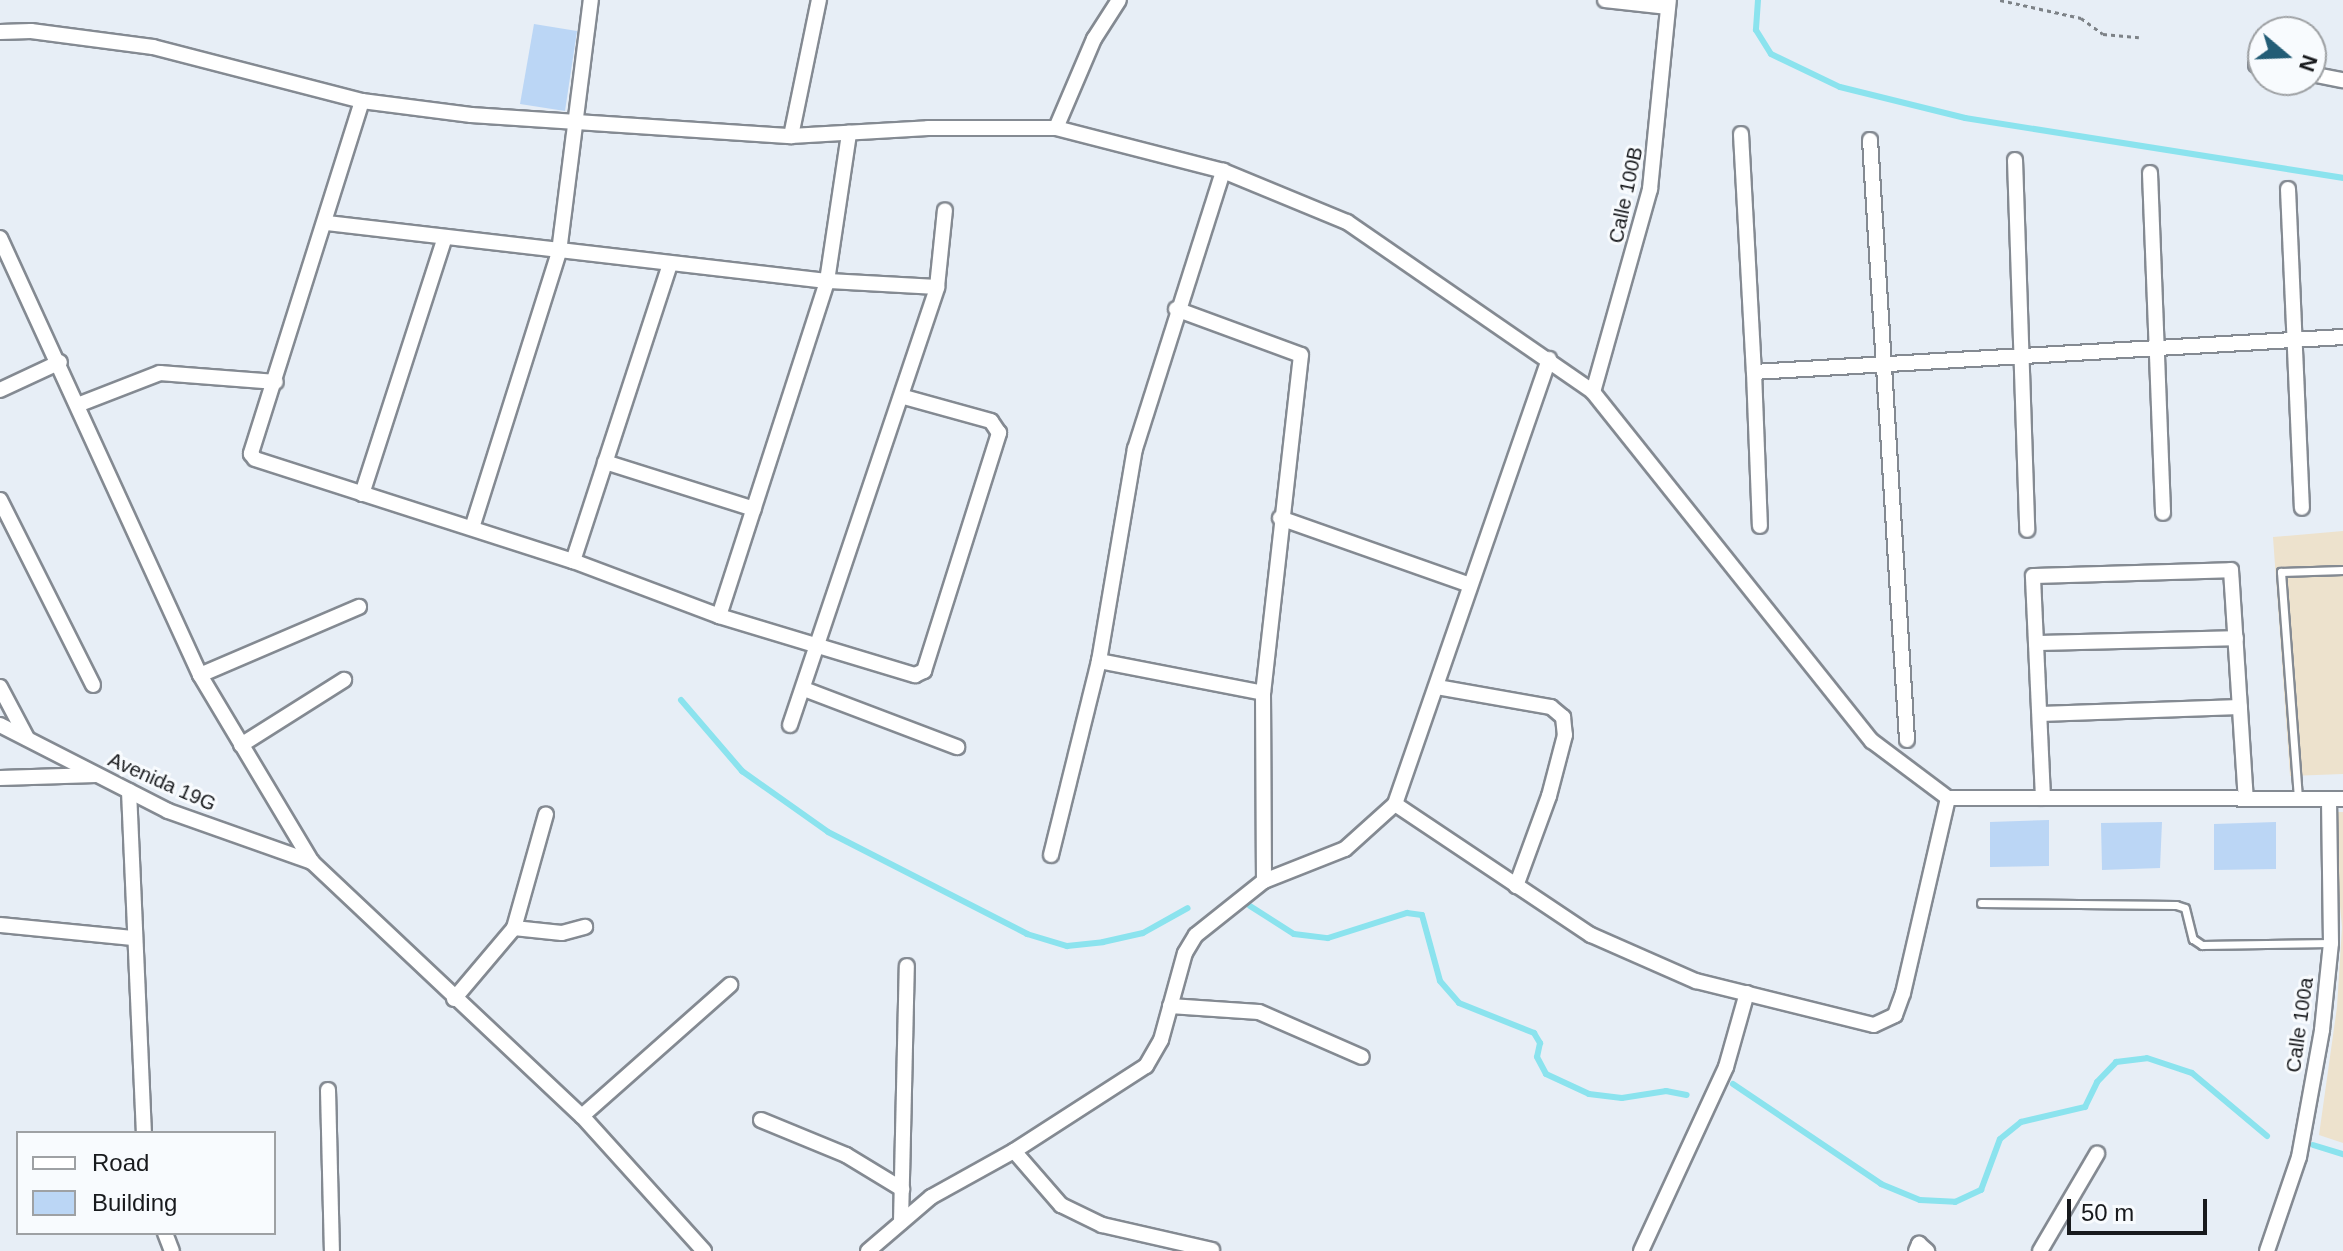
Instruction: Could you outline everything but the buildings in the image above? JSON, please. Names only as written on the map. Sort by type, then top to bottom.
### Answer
[{"type":"street","points":[[472,528],[559,252],[591,0]]},
{"type":"street","points":[[791,136],[819,0]]},
{"type":"street","points":[[1056,128],[1094,39],[1119,0]]},
{"type":"street","points":[[1605,0],[1669,3]]},
{"type":"street","name":"Calle 100B","points":[[1593,392],[1650,189],[1669,3]]},
{"type":"street","points":[[0,32],[31,31],[153,47],[362,101],[575,123],[791,136],[1056,128],[1223,171],[1347,222],[1593,392],[1872,741],[1948,798],[2336,799]]},
{"type":"street","points":[[362,101],[327,223],[252,457],[573,561],[719,616],[915,675],[924,671],[999,433],[991,421],[901,396]]},
{"type":"street","points":[[719,616],[827,281],[849,133]]},
{"type":"street","points":[[1741,134],[1760,526]]},
{"type":"street","points":[[1870,140],[1907,740]]},
{"type":"street","points":[[2015,160],[2027,530]]},
{"type":"street","points":[[1051,855],[1099,661],[1135,449],[1176,309],[1223,171]]},
{"type":"street","points":[[2150,173],[2163,513]]},
{"type":"street","points":[[2288,189],[2291,338],[2302,508]]},
{"type":"street","points":[[790,725],[820,645],[937,287],[945,210]]},
{"type":"street","points":[[327,223],[444,240],[827,281],[937,287]]},
{"type":"street","points":[[0,238],[80,404],[200,675],[312,862],[454,999],[582,1116],[704,1251]]},
{"type":"street","points":[[362,494],[444,240]]},
{"type":"street","points":[[573,561],[670,264]]},
{"type":"street","points":[[1176,309],[1301,355],[1280,518],[1263,693],[1264,881]]},
{"type":"street","points":[[1754,372],[2343,337]]},
{"type":"street","points":[[868,1251],[931,1197],[1014,1151],[1146,1066],[1161,1040],[1185,953],[1196,935],[1264,881],[1345,849],[1395,804],[1549,359]]},
{"type":"street","points":[[0,390],[60,362]]},
{"type":"street","points":[[80,404],[160,373],[276,382]]},
{"type":"street","points":[[605,462],[754,509]]},
{"type":"street","points":[[0,500],[93,685]]},
{"type":"street","points":[[1280,518],[1470,585]]},
{"type":"street","points":[[2043,798],[2033,576],[2231,570],[2246,799]]},
{"type":"street","points":[[200,675],[359,607]]},
{"type":"street","points":[[2036,643],[2236,638]]},
{"type":"street","points":[[1099,661],[1263,693]]},
{"type":"street","points":[[241,745],[344,680]]},
{"type":"street","points":[[0,687],[27,738]]},
{"type":"street","points":[[1437,687],[1551,707],[1563,717],[1565,735],[1549,796],[1516,886]]},
{"type":"street","points":[[804,689],[957,747]]},
{"type":"street","points":[[2040,714],[2240,707]]},
{"type":"street","name":"Avenida 19G","points":[[0,725],[168,811],[312,862]]},
{"type":"street","points":[[0,778],[97,775]]},
{"type":"street","points":[[129,791],[133,938],[144,1131]]},
{"type":"street","points":[[1395,804],[1591,935],[1696,981],[1874,1025],[1887,1023],[1903,993],[1948,798]]},
{"type":"street","name":"Calle 100a","points":[[2267,1251],[2299,1157],[2322,1030],[2331,943],[2336,799]]},
{"type":"street","points":[[454,999],[514,928],[546,814]]},
{"type":"street","points":[[0,925],[133,938]]},
{"type":"street","points":[[514,928],[562,933],[585,927]]},
{"type":"street","points":[[901,1222],[907,966]]},
{"type":"street","points":[[582,1116],[730,985]]},
{"type":"street","points":[[1641,1251],[1726,1067],[1747,993]]},
{"type":"street","points":[[1170,1006],[1259,1012],[1362,1057]]},
{"type":"street","points":[[328,1090],[332,1251]]},
{"type":"street","points":[[761,1120],[846,1155],[902,1189]]},
{"type":"street","points":[[1014,1151],[1061,1205],[1102,1225],[1212,1250]]},
{"type":"street","points":[[2040,1251],[2097,1154]]},
{"type":"street","points":[[1916,1251],[1919,1244],[1927,1251]]},
{"type":"lane","points":[[2298,799],[2281,572],[2343,570]]},
{"type":"lane","points":[[1981,903],[2176,905],[2185,908],[2193,939],[2202,945],[2331,943]]},
{"type":"path","points":[[2000,0],[2081,18],[2103,34],[2139,37]]},
{"type":"shaded area","points":[[2343,531],[2343,774],[2290,776],[2273,537]]},
{"type":"shaded area","points":[[2331,812],[2343,812],[2343,1143],[2319,1135],[2337,1007],[2342,927]]},
{"type":"waterway","points":[[1758,0],[1756,30],[1771,54],[1840,87],[1965,118],[2343,178]]},
{"type":"waterway","points":[[681,700],[742,771],[828,832],[1027,934],[1067,946],[1103,942],[1143,933],[1188,908]]},
{"type":"waterway","points":[[1250,906],[1294,934],[1328,938],[1407,913],[1422,915],[1440,981],[1459,1003],[1534,1033],[1540,1043],[1537,1057],[1546,1074],[1589,1094],[1622,1098],[1666,1091],[1687,1095]]},
{"type":"waterway","points":[[1733,1084],[1881,1184],[1920,1200],[1955,1202],[1981,1190],[2000,1139],[2021,1122],[2085,1107],[2097,1082],[2116,1062],[2147,1058],[2192,1073],[2267,1136]]},
{"type":"waterway","points":[[2313,1145],[2343,1154]]}]
